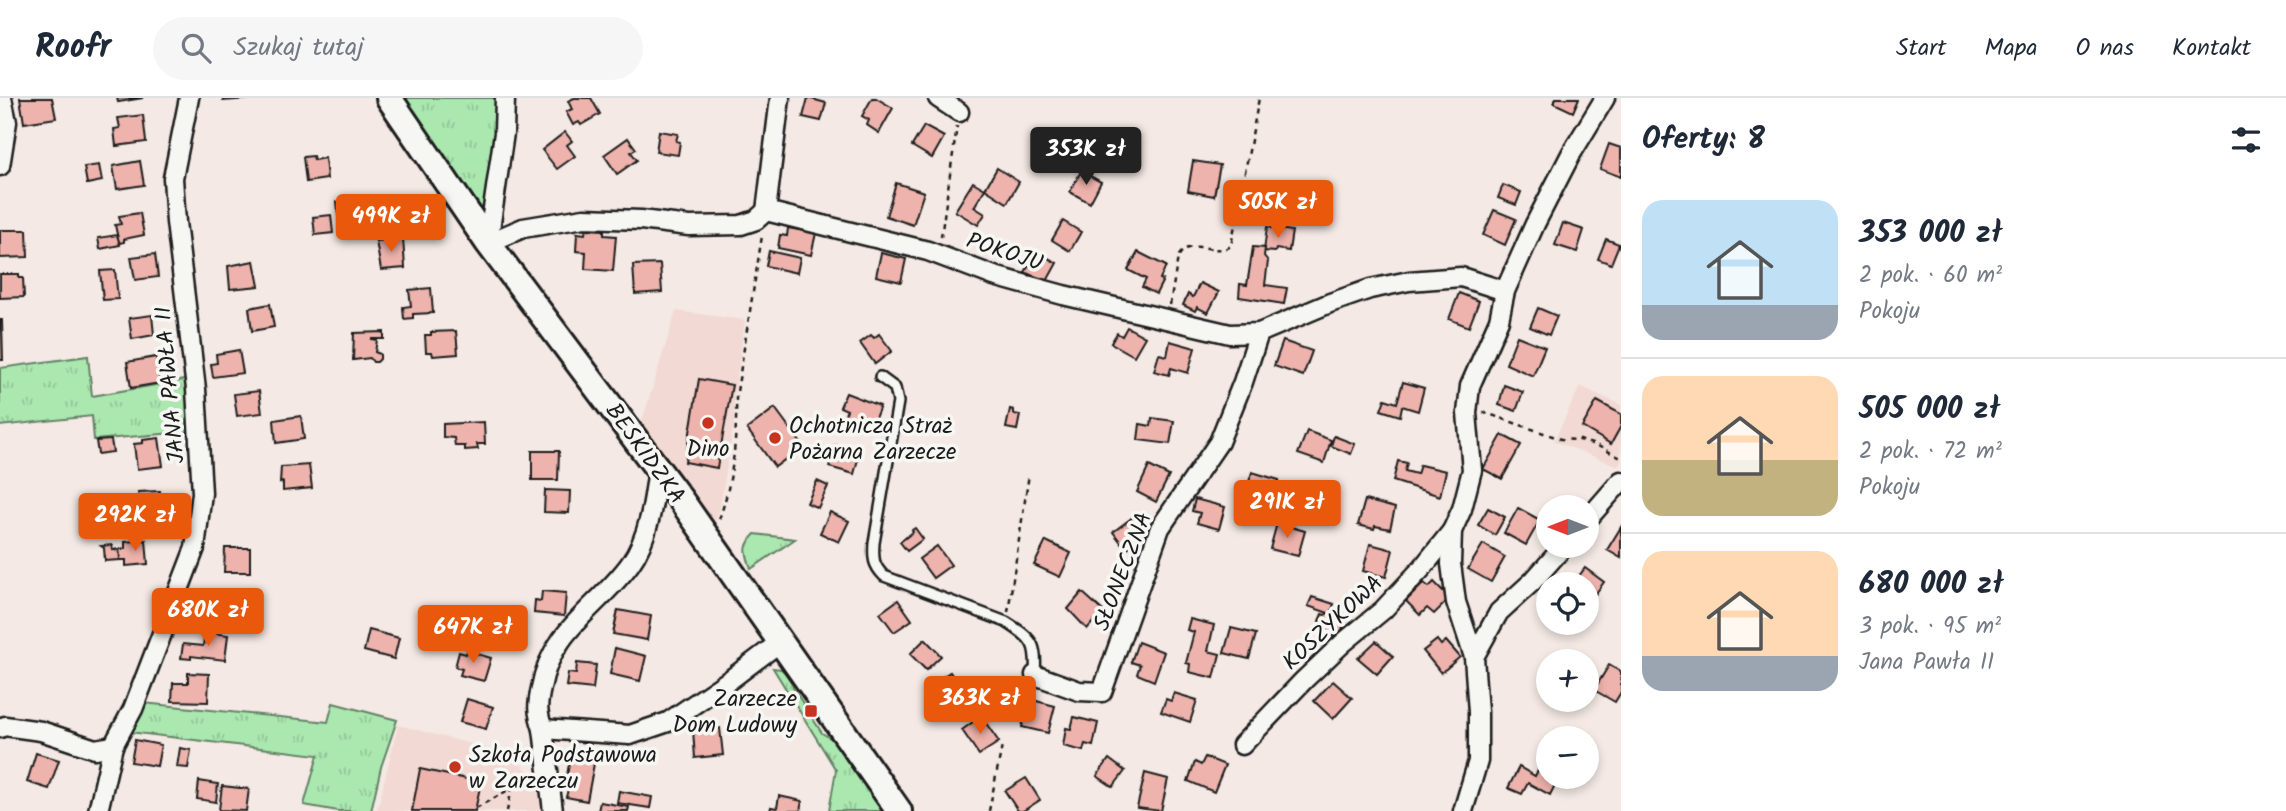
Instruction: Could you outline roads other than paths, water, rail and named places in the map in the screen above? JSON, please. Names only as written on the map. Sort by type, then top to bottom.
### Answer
[{"type":"street","points":[[0,166],[7,121],[2,98]]},
{"type":"street","name":"JANA PAWŁA II","points":[[98,811],[113,746],[133,709],[195,548],[202,493],[196,389],[173,178],[189,98]]},
{"type":"street","name":"BESKIDZKA","points":[[389,98],[488,243],[658,468],[899,811]]},
{"type":"street","points":[[488,243],[504,132],[505,98]]},
{"type":"street","points":[[761,215],[780,98]]},
{"type":"street","points":[[938,98],[959,112]]},
{"type":"street","points":[[1463,811],[1478,761],[1478,712],[1474,657],[1456,602],[1451,564],[1452,531],[1462,509],[1472,470],[1468,406],[1470,386],[1499,320],[1505,291],[1535,223],[1571,154],[1605,98]]},
{"type":"street","name":"POKOJU","points":[[488,243],[523,228],[584,218],[641,220],[690,226],[741,225],[761,215],[851,230],[939,255],[994,276],[1230,334],[1259,333],[1370,289],[1409,281],[1461,277],[1505,291]]},
{"type":"street","name":"SŁONECZNA","points":[[1035,675],[1079,691],[1102,692],[1160,528],[1219,442],[1259,333]]},
{"type":"street","points":[[553,811],[543,729],[537,710],[544,670],[550,655],[564,636],[630,564],[644,535],[658,468]]},
{"type":"street","points":[[1600,505],[1621,481]]},
{"type":"street","name":"KOSZYKOWA","points":[[1242,745],[1304,680],[1383,610],[1452,531]]},
{"type":"street","points":[[1474,657],[1499,612],[1553,558]]},
{"type":"street","points":[[543,729],[630,734],[668,722],[780,642]]},
{"type":"street","points":[[0,728],[5,726],[41,731],[95,749],[113,746]]},
{"type":"lane","points":[[880,377],[894,388],[898,402],[874,543],[873,559],[877,569],[884,576],[1006,622],[1019,630],[1034,645],[1035,675]]},
{"type":"place","name":"Dino","points":[[708,423]]},
{"type":"place","name":"Ochotnicza Straż Pożarna Zarzecze","points":[[775,438]]},
{"type":"place","name":"Zarzecze Dom Ludowy","points":[[811,711]]},
{"type":"place","name":"Szkoła Podstawowa w Zarzeczu","points":[[455,767]]}]
